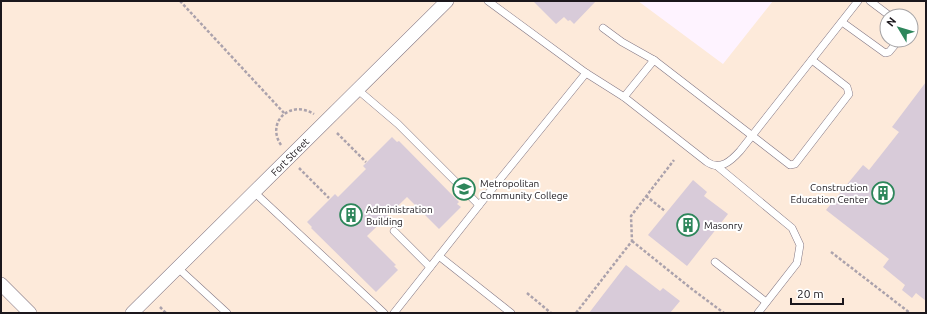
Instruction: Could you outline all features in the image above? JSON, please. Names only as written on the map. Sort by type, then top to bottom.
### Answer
[{"type":"street","name":"Fort Street","points":[[132,313],[447,1]]},
{"type":"street","points":[[1,284],[30,313]]},
{"type":"lane","points":[[488,1],[586,74],[624,97],[712,166],[727,163],[733,159],[858,1]]},
{"type":"lane","points":[[870,1],[879,8]]},
{"type":"lane","points":[[842,22],[885,53],[890,52],[893,48]]},
{"type":"lane","points":[[602,28],[622,42],[654,60],[790,165],[795,164],[849,94],[847,87],[812,60]]},
{"type":"lane","points":[[624,97],[654,60]]},
{"type":"lane","points":[[394,313],[479,205],[586,74]]},
{"type":"lane","points":[[358,90],[398,124],[479,205]]},
{"type":"lane","points":[[717,166],[792,228],[800,245],[797,263],[758,313]]},
{"type":"lane","points":[[254,192],[384,313]]},
{"type":"lane","points":[[394,231],[430,267]]},
{"type":"lane","points":[[439,256],[511,313]]},
{"type":"lane","points":[[715,262],[766,302]]},
{"type":"lane","points":[[178,268],[226,313]]},
{"type":"path","points":[[180,1],[284,113]]},
{"type":"path","points":[[337,133],[366,162]]},
{"type":"path","points":[[576,313],[632,241],[631,216],[674,160]]},
{"type":"path","points":[[646,196],[665,211]]},
{"type":"path","points":[[632,241],[724,313]]},
{"type":"path","points":[[831,252],[910,313]]},
{"type":"path","points":[[527,294],[551,313]]},
{"type":"path","points":[[160,306],[166,313]]},
{"type":"shaded area","name":"Metropolitan Community College","points":[[1,1],[638,1],[723,64],[773,1],[926,1],[926,313],[1,313]]},
{"type":"building","points":[[533,1],[596,1],[574,24],[564,17],[556,24]]},
{"type":"building","name":"Construction Education Center","points":[[926,82],[926,301],[916,293],[912,298],[902,290],[905,285],[883,267],[889,259],[826,210],[863,165],[869,170],[899,132],[892,127]]},
{"type":"building","name":"Administration Building","points":[[392,137],[397,142],[399,141],[459,202],[457,204],[461,207],[439,229],[407,197],[367,236],[396,265],[394,266],[398,270],[376,292],[311,228],[312,227],[307,222],[335,194],[338,197],[366,169],[363,166]]},
{"type":"building","name":"Masonry","points":[[693,180],[707,192],[704,196],[728,214],[687,266],[648,235]]},
{"type":"building","points":[[626,265],[660,291],[663,288],[680,301],[670,313],[589,313]]},
{"type":"place","name":"Metropolitan Community College","points":[[464,189]]},
{"type":"place","name":"Construction Education Center","points":[[883,193]]},
{"type":"place","name":"Administration Building","points":[[351,215]]},
{"type":"place","name":"Masonry","points":[[688,225]]}]
